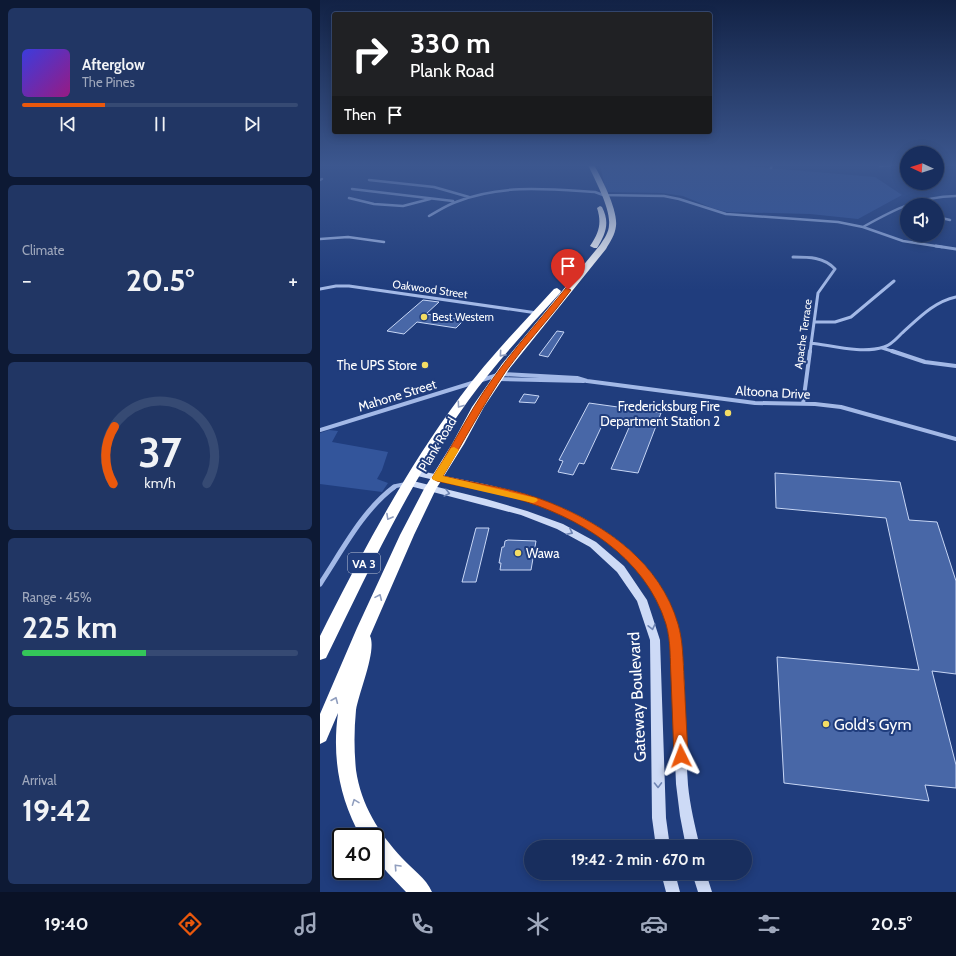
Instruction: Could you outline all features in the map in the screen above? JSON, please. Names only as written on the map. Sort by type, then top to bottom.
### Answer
[{"type":"highway","name":"Plank Road","points":[[320,736],[365,628],[407,535],[433,483],[458,444],[478,406],[555,299],[565,280],[596,243],[603,232],[604,217],[600,207]]},
{"type":"highway","name":"Plank Road","points":[[320,653],[365,560],[412,478],[452,416],[480,379],[538,313],[568,290],[603,247],[610,236],[612,220],[608,207]]},
{"type":"highway","points":[[565,280],[564,288],[568,290]]},
{"type":"highway","points":[[365,628],[362,659],[350,697],[346,725],[346,748],[348,775],[352,796],[360,817],[367,828]]},
{"type":"highway","points":[[384,852],[394,865],[421,892]]},
{"type":"street","points":[[429,216],[446,207]]},
{"type":"street","points":[[700,207],[726,214],[820,219],[862,227],[904,241],[956,250]]},
{"type":"street","points":[[862,227],[900,207]]},
{"type":"street","points":[[944,219],[950,220]]},
{"type":"street","points":[[320,239],[348,237],[384,242]]},
{"type":"street","name":"Apache Terrace","points":[[793,257],[820,259],[828,262],[835,270],[834,273],[821,286],[818,293],[803,404]]},
{"type":"street","points":[[814,322],[834,322],[846,320],[894,281]]},
{"type":"street","name":"Oakwood Street","points":[[320,289],[336,286],[349,286],[538,313]]},
{"type":"street","points":[[811,343],[863,349],[882,348],[889,345],[935,304],[943,300],[956,297]]},
{"type":"street","points":[[882,348],[925,362],[956,366]]},
{"type":"street","name":"Altoona Drive","points":[[480,379],[499,376],[576,382],[587,381],[743,402],[841,407],[956,439]]},
{"type":"street","name":"Mahone Street","points":[[320,430],[480,379]]},
{"type":"street","points":[[320,584],[356,529],[378,501],[388,491],[412,478]]},
{"type":"street","name":"Gateway Boulevard","points":[[412,478],[433,483],[561,527],[587,541],[607,555],[634,585],[649,616],[655,640],[659,818],[662,840]]},
{"type":"street","name":"Gateway Boulevard","points":[[433,483],[515,495],[562,512],[615,542],[635,560],[652,582],[667,610],[675,640],[682,785],[692,840]]},
{"type":"street","points":[[670,880],[673,892]]},
{"type":"street","points":[[701,880],[705,892]]},
{"type":"shaded area","points":[[709,207],[881,207],[858,219],[810,214],[727,212]]},
{"type":"shaded area","points":[[329,430],[338,431],[332,442],[388,452],[382,470],[377,479],[388,483],[382,492],[320,484],[320,433]]},
{"type":"building","name":"Best Western","points":[[423,300],[439,302],[426,314],[464,320],[456,328],[417,322],[404,334],[387,331]]},
{"type":"building","points":[[557,331],[564,332],[548,357],[539,355]]},
{"type":"building","points":[[524,394],[539,396],[535,403],[519,402]]},
{"type":"building","points":[[589,403],[661,413],[638,473],[611,469],[631,423],[605,419],[584,464],[579,463],[573,475],[558,472],[563,461],[559,460]]},
{"type":"building","points":[[775,473],[900,482],[909,520],[937,522],[956,581],[956,674],[932,671],[956,765],[956,788],[925,785],[929,801],[784,783],[777,657],[919,670],[886,518],[776,508]]},
{"type":"building","points":[[476,528],[489,528],[476,582],[462,582]]},
{"type":"building","name":"Wawa","points":[[505,541],[536,541],[531,570],[500,570],[501,563],[499,563],[502,547],[504,547]]},
{"type":"slow traffic","points":[[454,450],[437,478],[533,500]]},
{"type":"place","name":"Best Western","points":[[424,317]]},
{"type":"place","name":"The UPS Store","points":[[425,365]]},
{"type":"place","name":"Fredericksburg Fire Department Station 2","points":[[728,413]]},
{"type":"place","name":"Wawa","points":[[518,553]]},
{"type":"place","name":"Gold's Gym","points":[[826,724]]},
{"type":"route","points":[[568,290],[504,368],[478,406],[458,444],[437,478],[515,495],[535,501],[579,520],[615,542],[635,560],[652,582],[667,610],[672,624],[676,653],[681,756]]}]
